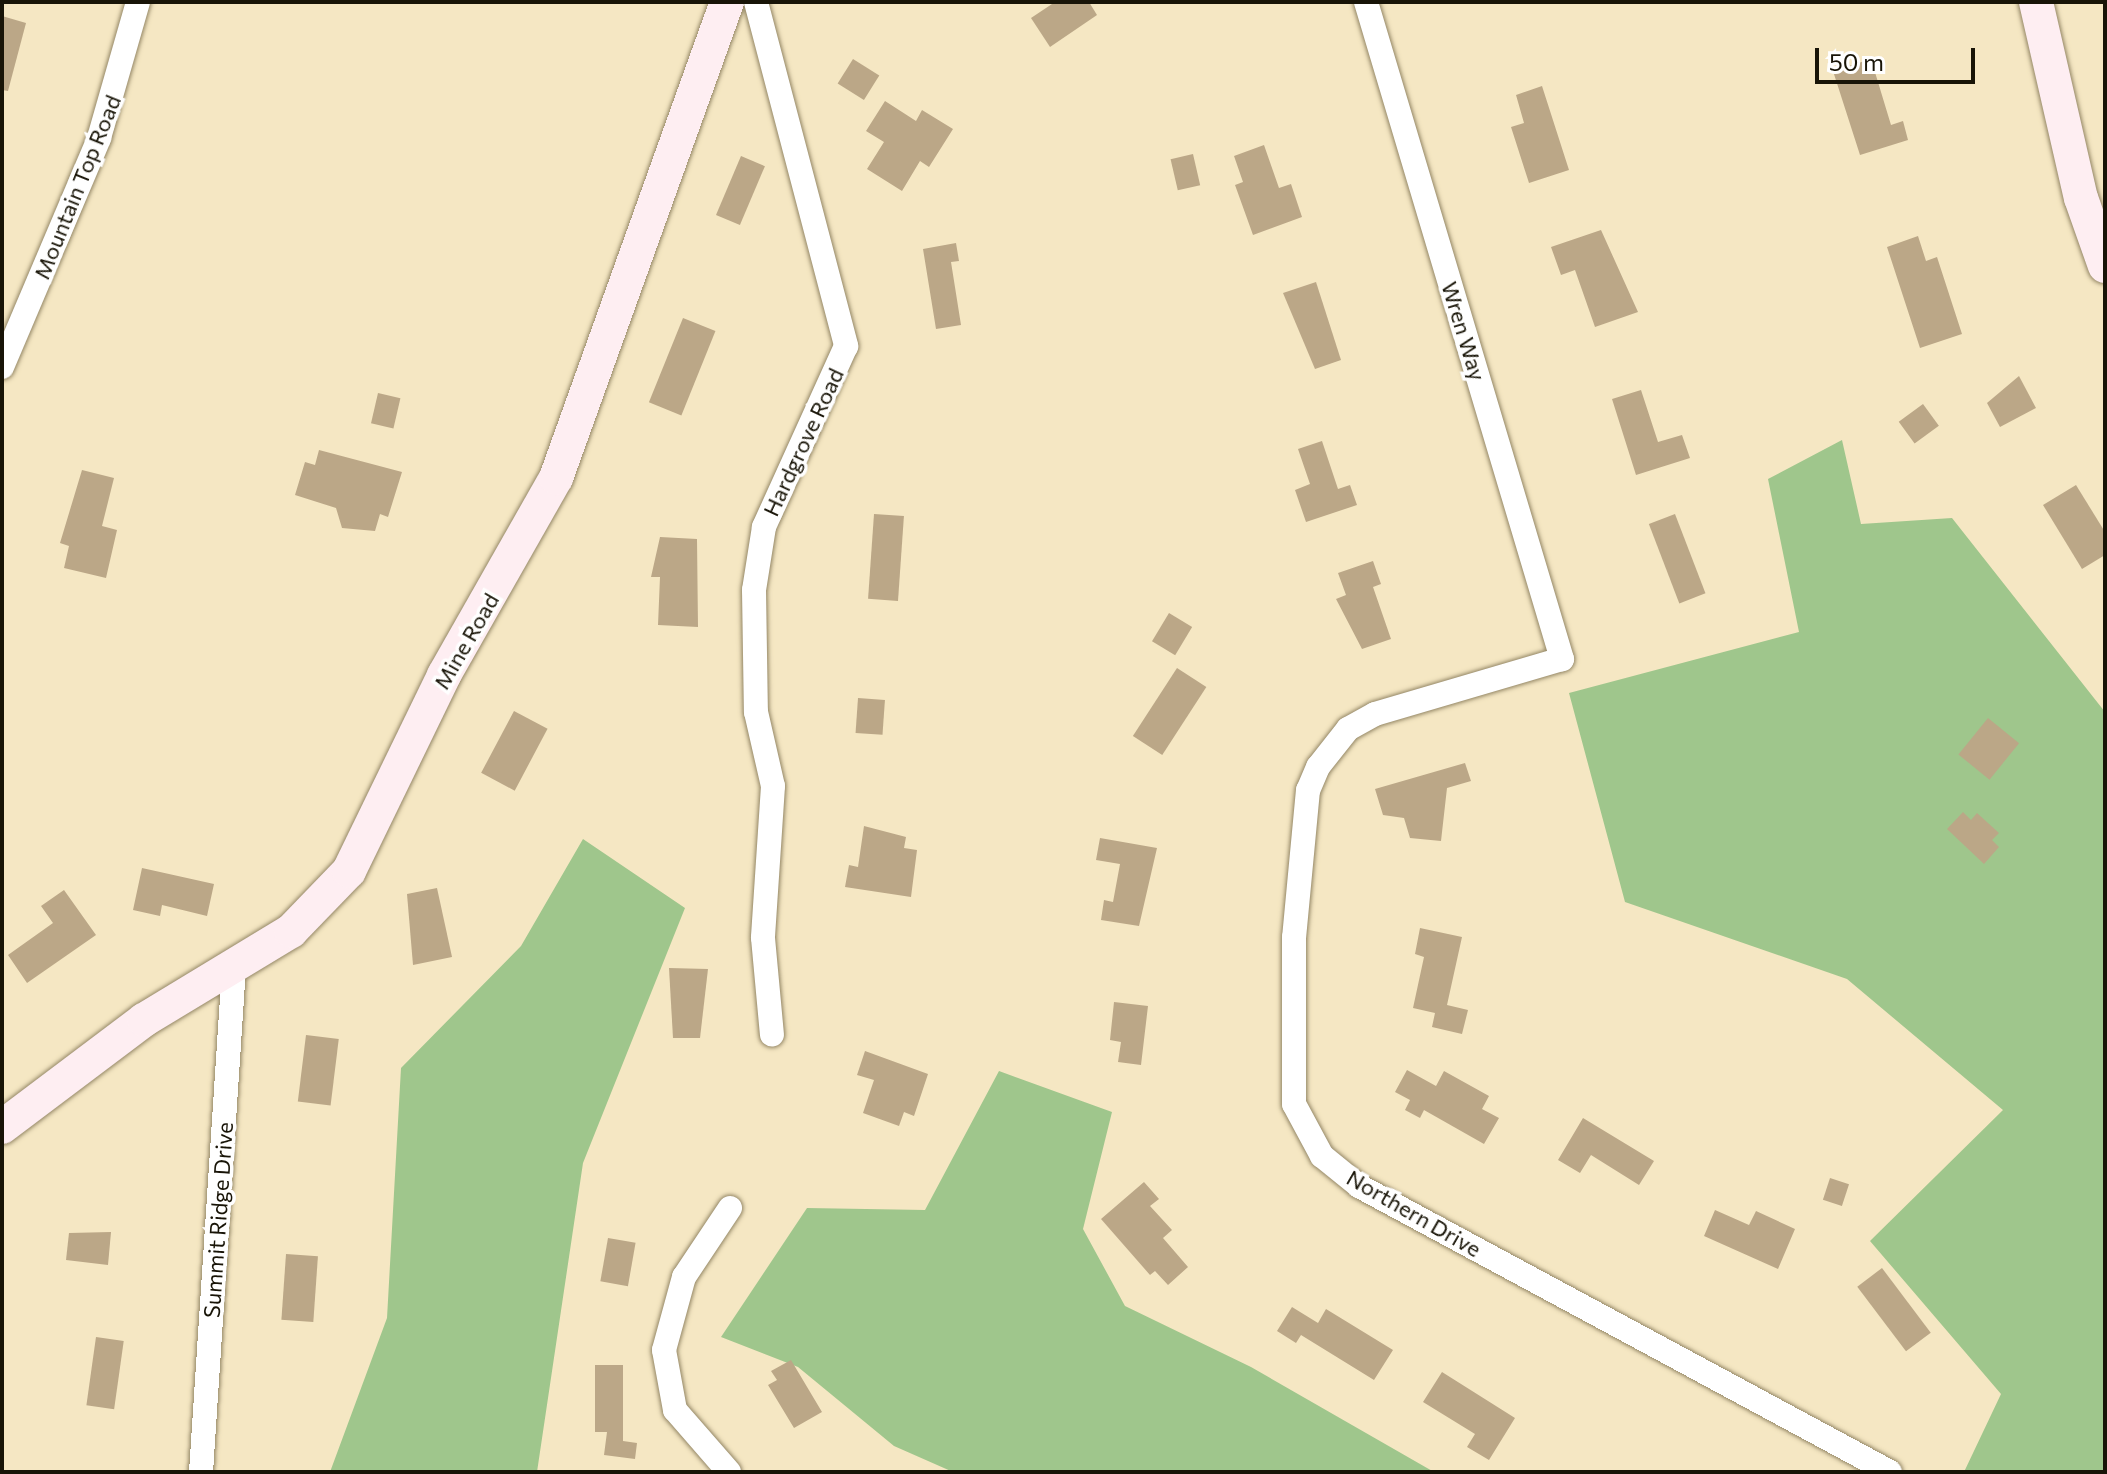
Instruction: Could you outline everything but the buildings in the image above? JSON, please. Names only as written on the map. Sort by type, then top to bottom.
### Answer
[{"type":"street","name":"Mountain Top Road","points":[[2,367],[99,138],[138,2]]},
{"type":"street","name":"Mine Road","points":[[2,1127],[144,1020],[234,967],[317,910],[349,871],[444,675],[556,478],[727,2]]},
{"type":"street","name":"Hardgrove Road","points":[[756,2],[846,346],[764,527],[754,590],[756,712],[773,786],[763,938],[772,1035]]},
{"type":"street","name":"Wren Way","points":[[1366,2],[1562,659]]},
{"type":"street","points":[[2036,2],[2078,186],[2105,266]]},
{"type":"street","name":"Northern Drive","points":[[1562,659],[1375,714],[1348,729],[1318,767],[1308,790],[1288,1034],[1302,1126],[1322,1156],[1359,1186],[1890,1472]]},
{"type":"street","name":"Summit Ridge Drive","points":[[201,1472],[234,967]]},
{"type":"street","points":[[729,1472],[675,1410],[664,1350],[684,1277],[730,1208]]},
{"type":"green space","points":[[1842,440],[1861,524],[1952,518],[2105,712],[2105,1472],[1964,1472],[2001,1394],[1870,1241],[2003,1110],[1847,979],[1625,902],[1569,693],[1799,632],[1768,479]]},
{"type":"green space","points":[[583,839],[685,908],[583,1163],[537,1472],[330,1472],[387,1318],[401,1068],[521,946]]},
{"type":"green space","points":[[999,1071],[1112,1112],[1083,1229],[1125,1306],[1251,1367],[1434,1472],[953,1472],[894,1446],[798,1367],[721,1337],[807,1208],[925,1210]]}]
